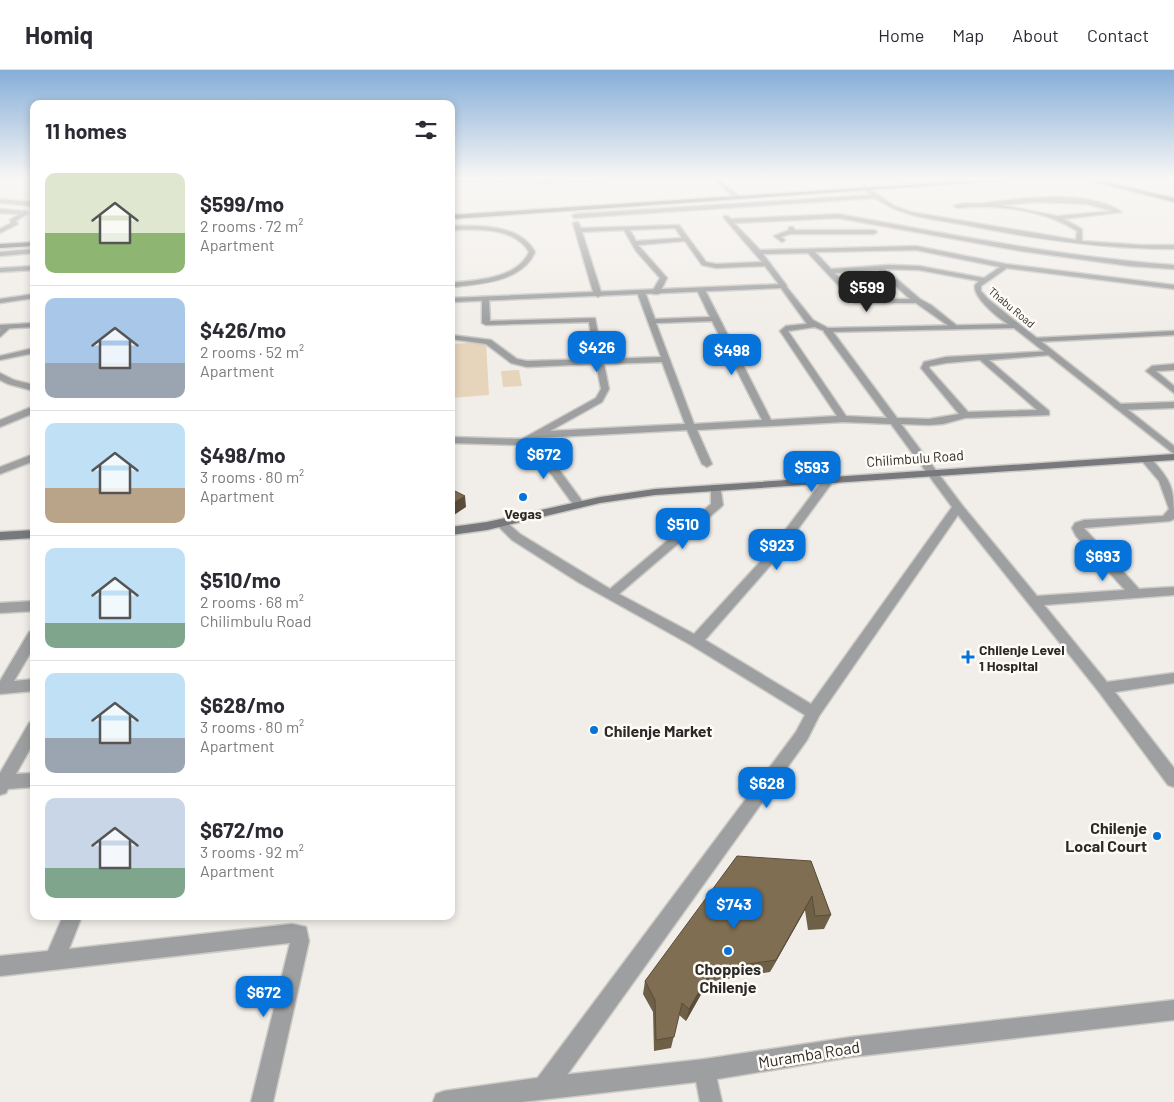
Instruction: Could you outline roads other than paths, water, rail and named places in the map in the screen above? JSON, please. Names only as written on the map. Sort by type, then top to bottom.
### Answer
[{"type":"main road","points":[[0,244],[30,242]]},
{"type":"main road","name":"Chilimbulu Road","points":[[455,530],[500,523],[639,493],[830,478],[1174,457]]},
{"type":"main road","points":[[0,536],[30,534]]},
{"type":"street","points":[[577,226],[598,295]]},
{"type":"street","points":[[578,230],[673,226]]},
{"type":"street","points":[[677,226],[704,264],[716,266],[767,264]]},
{"type":"street","points":[[735,226],[758,252],[815,326]]},
{"type":"street","points":[[789,226],[793,230],[790,232]]},
{"type":"street","points":[[894,226],[1074,257],[1174,267]]},
{"type":"street","points":[[989,226],[1079,241],[1118,245],[1174,247]]},
{"type":"street","points":[[1074,226],[1080,231],[1079,241]]},
{"type":"street","points":[[455,228],[481,228],[507,233],[525,241],[532,252],[526,264],[514,271],[486,280],[455,285]]},
{"type":"street","points":[[626,228],[642,256],[664,278],[656,292]]},
{"type":"street","points":[[782,240],[777,236],[790,232],[874,232]]},
{"type":"street","points":[[816,233],[823,241]]},
{"type":"street","points":[[634,243],[688,239]]},
{"type":"street","points":[[1118,245],[1130,264]]},
{"type":"street","points":[[758,252],[916,248],[1006,266],[1174,288]]},
{"type":"street","points":[[0,254],[30,251]]},
{"type":"street","points":[[810,251],[859,302],[917,301]]},
{"type":"street","points":[[1073,275],[1074,257]]},
{"type":"street","name":"Thabu Road","points":[[971,289],[977,287],[984,280],[1006,266]]},
{"type":"street","points":[[0,270],[30,268]]},
{"type":"street","points":[[880,268],[917,301],[928,307],[953,327]]},
{"type":"street","points":[[828,271],[919,268],[984,280]]},
{"type":"street","points":[[0,279],[12,270]]},
{"type":"street","points":[[944,272],[971,289]]},
{"type":"street","points":[[463,284],[455,300],[783,286]]},
{"type":"street","name":"Thabu Road","points":[[971,289],[1174,451]]},
{"type":"street","points":[[701,290],[768,423]]},
{"type":"street","points":[[641,292],[691,428],[707,464]]},
{"type":"street","points":[[0,301],[30,297]]},
{"type":"street","points":[[455,440],[524,442],[591,405],[603,395],[605,382],[592,320],[486,323],[485,299]]},
{"type":"street","points":[[653,321],[715,319]]},
{"type":"street","points":[[0,335],[4,327],[30,325]]},
{"type":"street","points":[[843,419],[812,370],[784,331],[786,328],[815,326],[827,330],[1016,326]]},
{"type":"street","points":[[827,330],[958,507],[1104,688],[1174,780]]},
{"type":"street","points":[[1034,340],[1174,333]]},
{"type":"street","points":[[455,338],[488,342],[505,355],[521,363],[667,359]]},
{"type":"street","points":[[0,358],[30,351]]},
{"type":"street","points":[[965,415],[925,368],[927,364],[934,361],[1050,353]]},
{"type":"street","points":[[538,435],[843,419],[894,419],[929,422],[943,421],[965,415],[1046,413],[982,358]]},
{"type":"street","points":[[1174,368],[1152,369],[1150,371],[1174,390]]},
{"type":"street","points":[[0,376],[11,382],[30,387]]},
{"type":"street","points":[[1119,408],[1174,405]]},
{"type":"street","points":[[0,424],[30,411]]},
{"type":"street","points":[[524,442],[556,473],[579,505]]},
{"type":"street","points":[[4,470],[30,459]]},
{"type":"street","points":[[1135,593],[1080,533],[1078,528],[1079,525],[1166,519],[1174,512],[1164,480],[1146,459]]},
{"type":"street","points":[[4,470],[30,467]]},
{"type":"street","points":[[696,641],[772,556],[830,478]]},
{"type":"street","points":[[610,595],[717,505],[716,487]]},
{"type":"street","points":[[544,1088],[802,736],[813,713],[958,507]]},
{"type":"street","points":[[500,523],[516,537],[610,595],[696,641],[813,713]]},
{"type":"street","points":[[1033,602],[1174,590]]},
{"type":"street","points":[[0,608],[30,606]]},
{"type":"street","points":[[1,688],[30,642]]},
{"type":"street","points":[[1104,688],[1174,678]]},
{"type":"street","points":[[1,688],[30,685]]},
{"type":"street","points":[[1,784],[30,734]]},
{"type":"street","points":[[1,784],[30,780]]},
{"type":"street","points":[[54,960],[71,920]]},
{"type":"street","points":[[0,966],[292,933],[299,934],[300,941],[262,1102]]},
{"type":"street","name":"Muramba Road","points":[[444,1102],[516,1097],[544,1088],[705,1070],[851,1047],[1174,1010]]},
{"type":"street","points":[[705,1070],[711,1102]]},
{"type":"place","name":"Vegas","points":[[523,497]]},
{"type":"place","name":"Chilenje Level 1 Hospital","points":[[968,657]]},
{"type":"place","name":"Chilenje Market","points":[[594,730]]},
{"type":"place","name":"Chilenje Local Court","points":[[1157,836]]},
{"type":"place","name":"Choppies Chilenje","points":[[728,951]]}]
